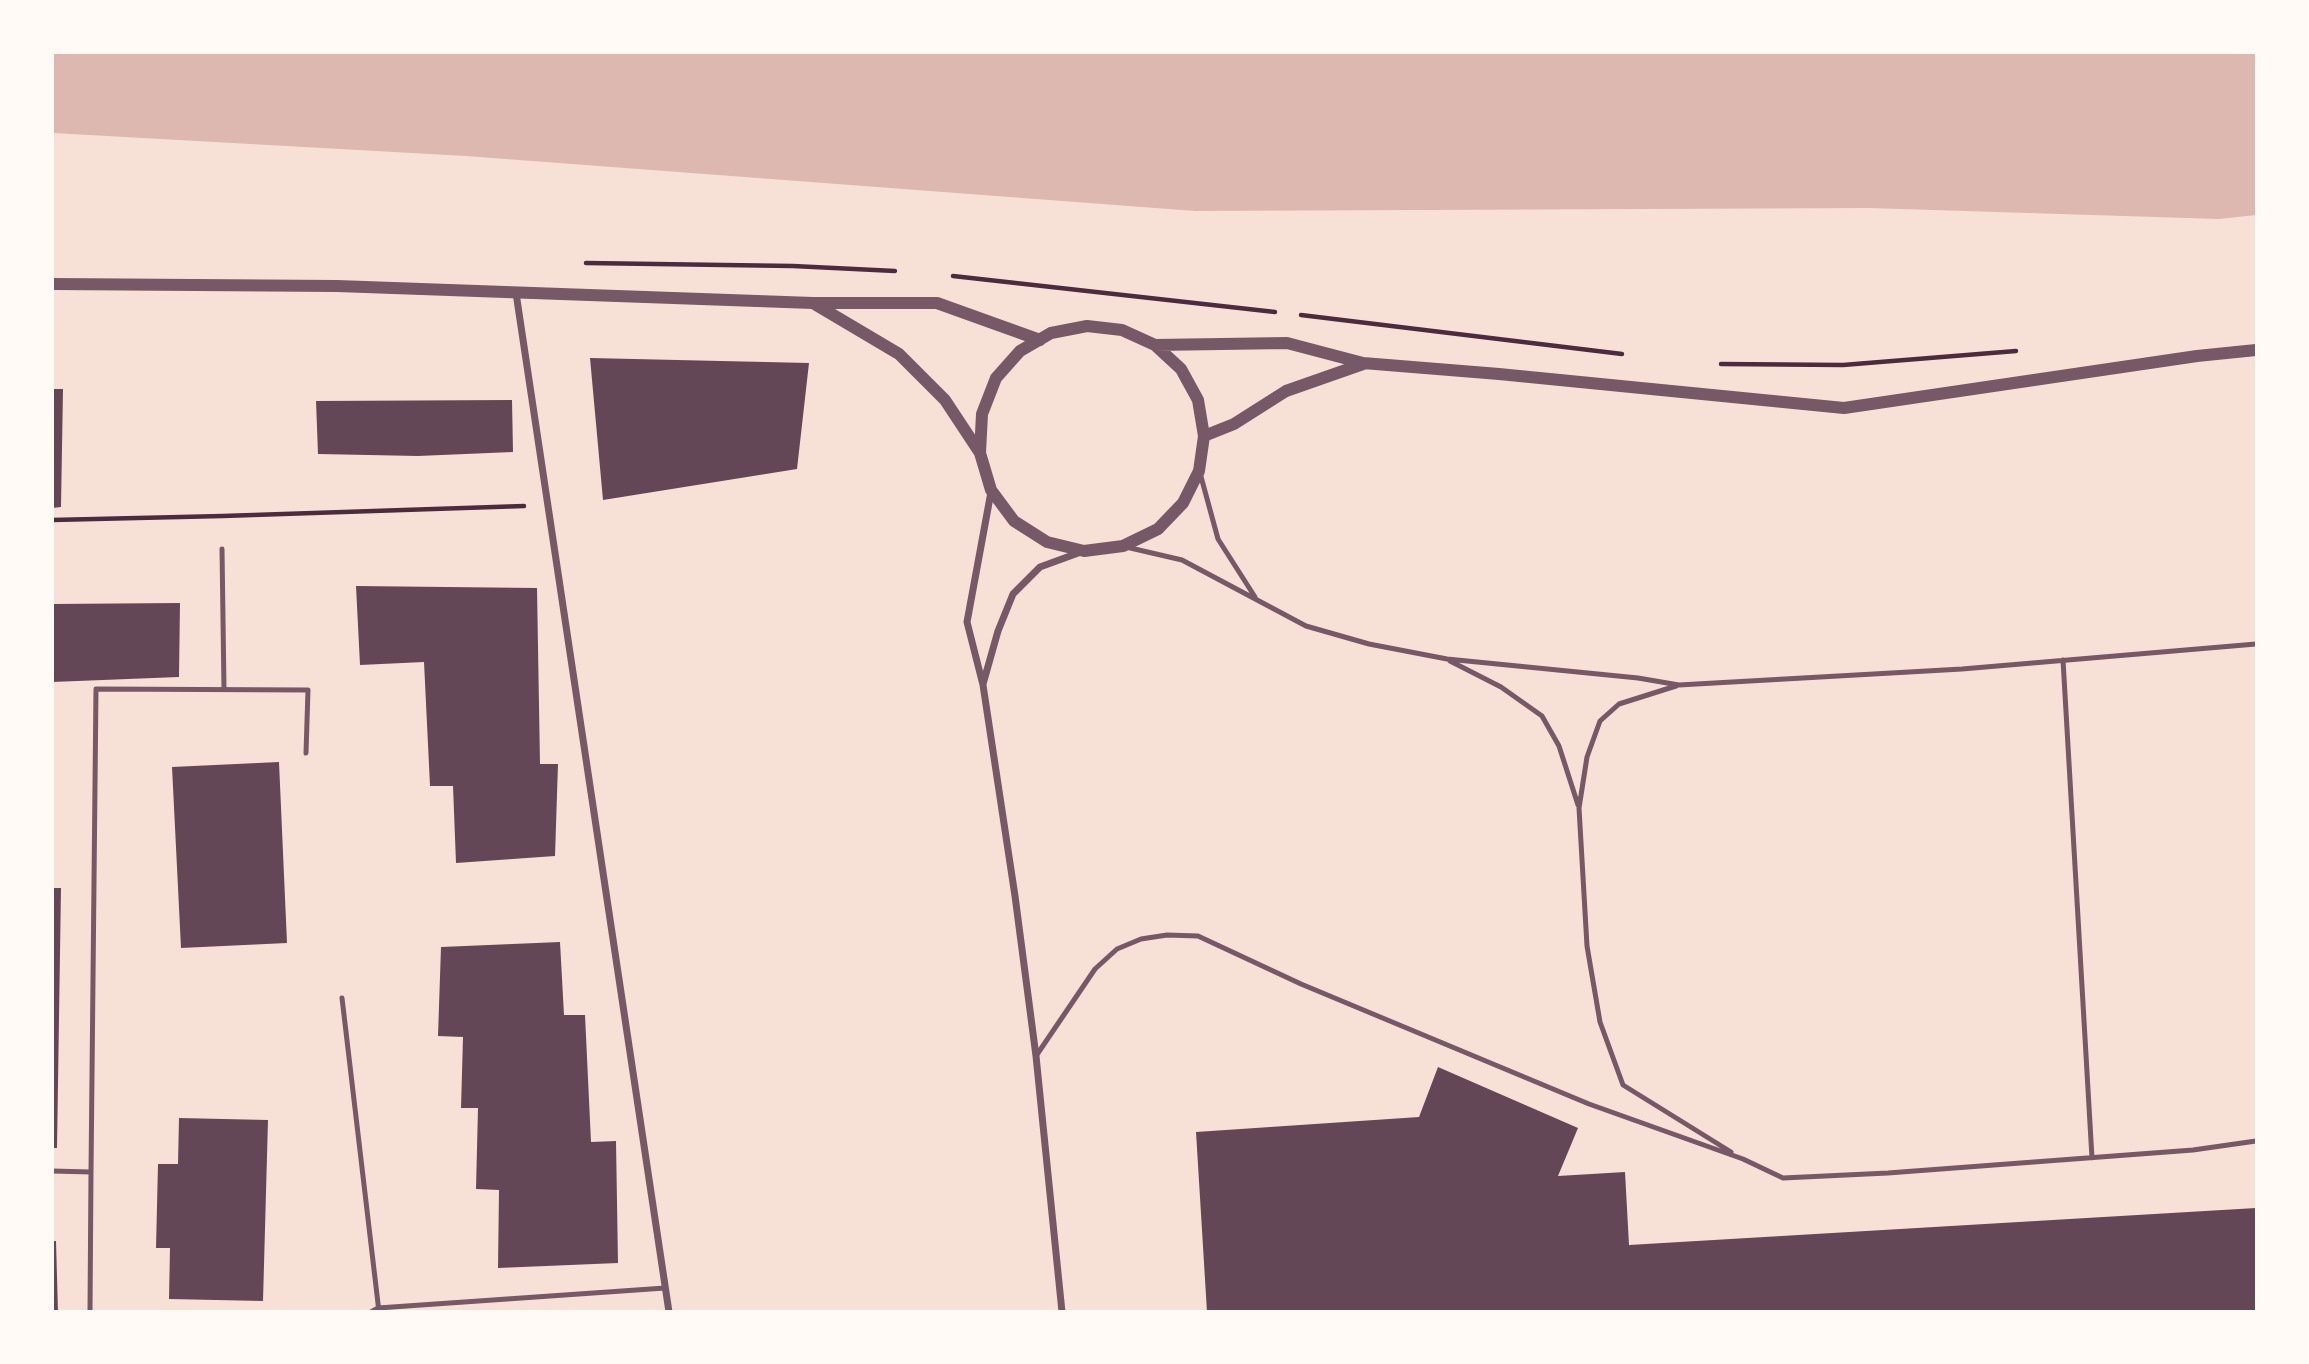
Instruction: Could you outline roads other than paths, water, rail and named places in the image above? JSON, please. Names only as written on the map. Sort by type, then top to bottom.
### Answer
[{"type":"street","points":[[52,284],[337,286],[813,303],[937,303],[1040,340]]},
{"type":"street","points":[[516,293],[669,1311]]},
{"type":"street","points":[[813,303],[899,354],[945,400],[980,453],[991,490],[1014,521],[1047,542],[1084,551]]},
{"type":"street","points":[[980,453],[982,414],[996,378],[1020,351],[1051,333],[1087,326],[1122,330],[1155,345],[1181,369],[1198,400],[1204,436],[1199,471],[1183,503],[1158,529],[1123,546],[1084,551],[1040,567],[1013,594],[998,631],[983,685]]},
{"type":"street","points":[[1155,345],[1287,343],[1363,363],[1843,408],[2197,356],[2256,350]]},
{"type":"street","points":[[1204,436],[1234,424],[1286,391],[1363,363]]},
{"type":"street","points":[[991,490],[967,622],[983,685],[1036,1056],[1062,1311]]},
{"type":"lane","points":[[1199,471],[1218,539],[1257,600]]},
{"type":"lane","points":[[1123,546],[1182,560],[1306,626],[1369,644],[1447,659],[1638,678],[1679,685],[1860,676],[2256,644]]},
{"type":"lane","points":[[222,549],[224,689]]},
{"type":"lane","points":[[1447,659],[1501,687],[1542,716],[1559,746],[1579,808]]},
{"type":"lane","points":[[2063,660],[2092,1158]]},
{"type":"lane","points":[[1679,685],[1619,704],[1600,721],[1587,757],[1579,808],[1587,946],[1600,1022],[1623,1085],[1743,1159]]},
{"type":"lane","points":[[90,1311],[96,689],[308,690],[306,753]]},
{"type":"lane","points":[[1036,1056],[1095,968],[1116,949],[1141,939],[1167,935],[1198,936],[1301,984],[1589,1104],[1743,1159],[1783,1178],[2092,1158],[2193,1150],[2256,1141]]},
{"type":"lane","points":[[342,998],[379,1310]]},
{"type":"lane","points":[[52,1171],[91,1172]]},
{"type":"lane","points":[[371,1311],[665,1288]]}]
